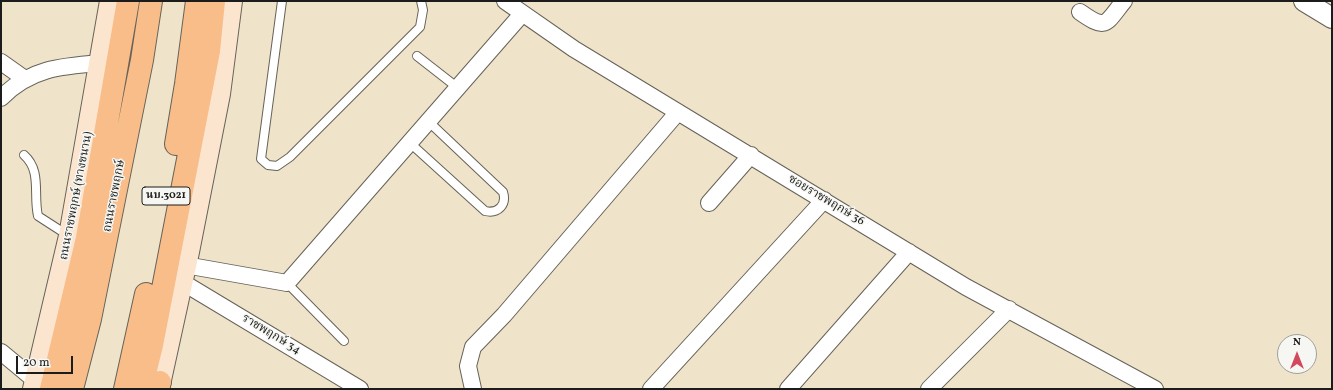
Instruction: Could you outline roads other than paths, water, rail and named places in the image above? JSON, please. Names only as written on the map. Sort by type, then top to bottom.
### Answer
[{"type":"main road","name":"ถนนราชพฤกษ์ (ทางขนาน)","points":[[40,386],[102,63],[111,1]]},
{"type":"main road","points":[[40,386],[87,238],[128,1]]},
{"type":"main road","name":"ถนนราชพฤกษ์","points":[[72,389],[93,304],[142,60],[150,1]]},
{"type":"main road","name":"นบ.3021","points":[[125,389],[165,207],[186,84],[197,1]]},
{"type":"main road","points":[[154,387],[155,330],[209,51],[214,1]]},
{"type":"main road","points":[[154,387],[184,274],[219,94],[231,1]]},
{"type":"street","name":"ซอยราชพฤกษ์ 36","points":[[505,1],[574,50],[751,155],[909,252],[1155,389]]},
{"type":"street","points":[[1080,12],[1095,22],[1101,23],[1108,21],[1124,1]]},
{"type":"street","points":[[1310,2],[1332,18]]},
{"type":"street","points":[[184,274],[287,283],[522,14]]},
{"type":"street","points":[[1,62],[24,79]]},
{"type":"street","points":[[1,98],[24,79],[58,67],[102,63]]},
{"type":"street","points":[[474,389],[468,366],[473,347],[504,315],[678,112]]},
{"type":"street","points":[[709,203],[751,155]]},
{"type":"street","points":[[651,389],[824,200]]},
{"type":"street","points":[[788,389],[909,252]]},
{"type":"street","name":"ราชพฤกษ์ 34","points":[[184,274],[360,389]]},
{"type":"street","points":[[929,389],[1009,309]]},
{"type":"street","points":[[1,352],[40,386]]},
{"type":"lane","points":[[282,1],[261,159],[268,166],[277,166],[290,157],[420,28],[423,10],[421,1]]},
{"type":"lane","points":[[418,56],[458,88]]},
{"type":"lane","points":[[410,143],[485,211],[494,212],[501,208],[504,201],[503,192],[429,122]]},
{"type":"lane","points":[[24,154],[32,161],[36,174],[36,205],[38,216],[70,236]]},
{"type":"lane","points":[[287,283],[344,341]]}]
